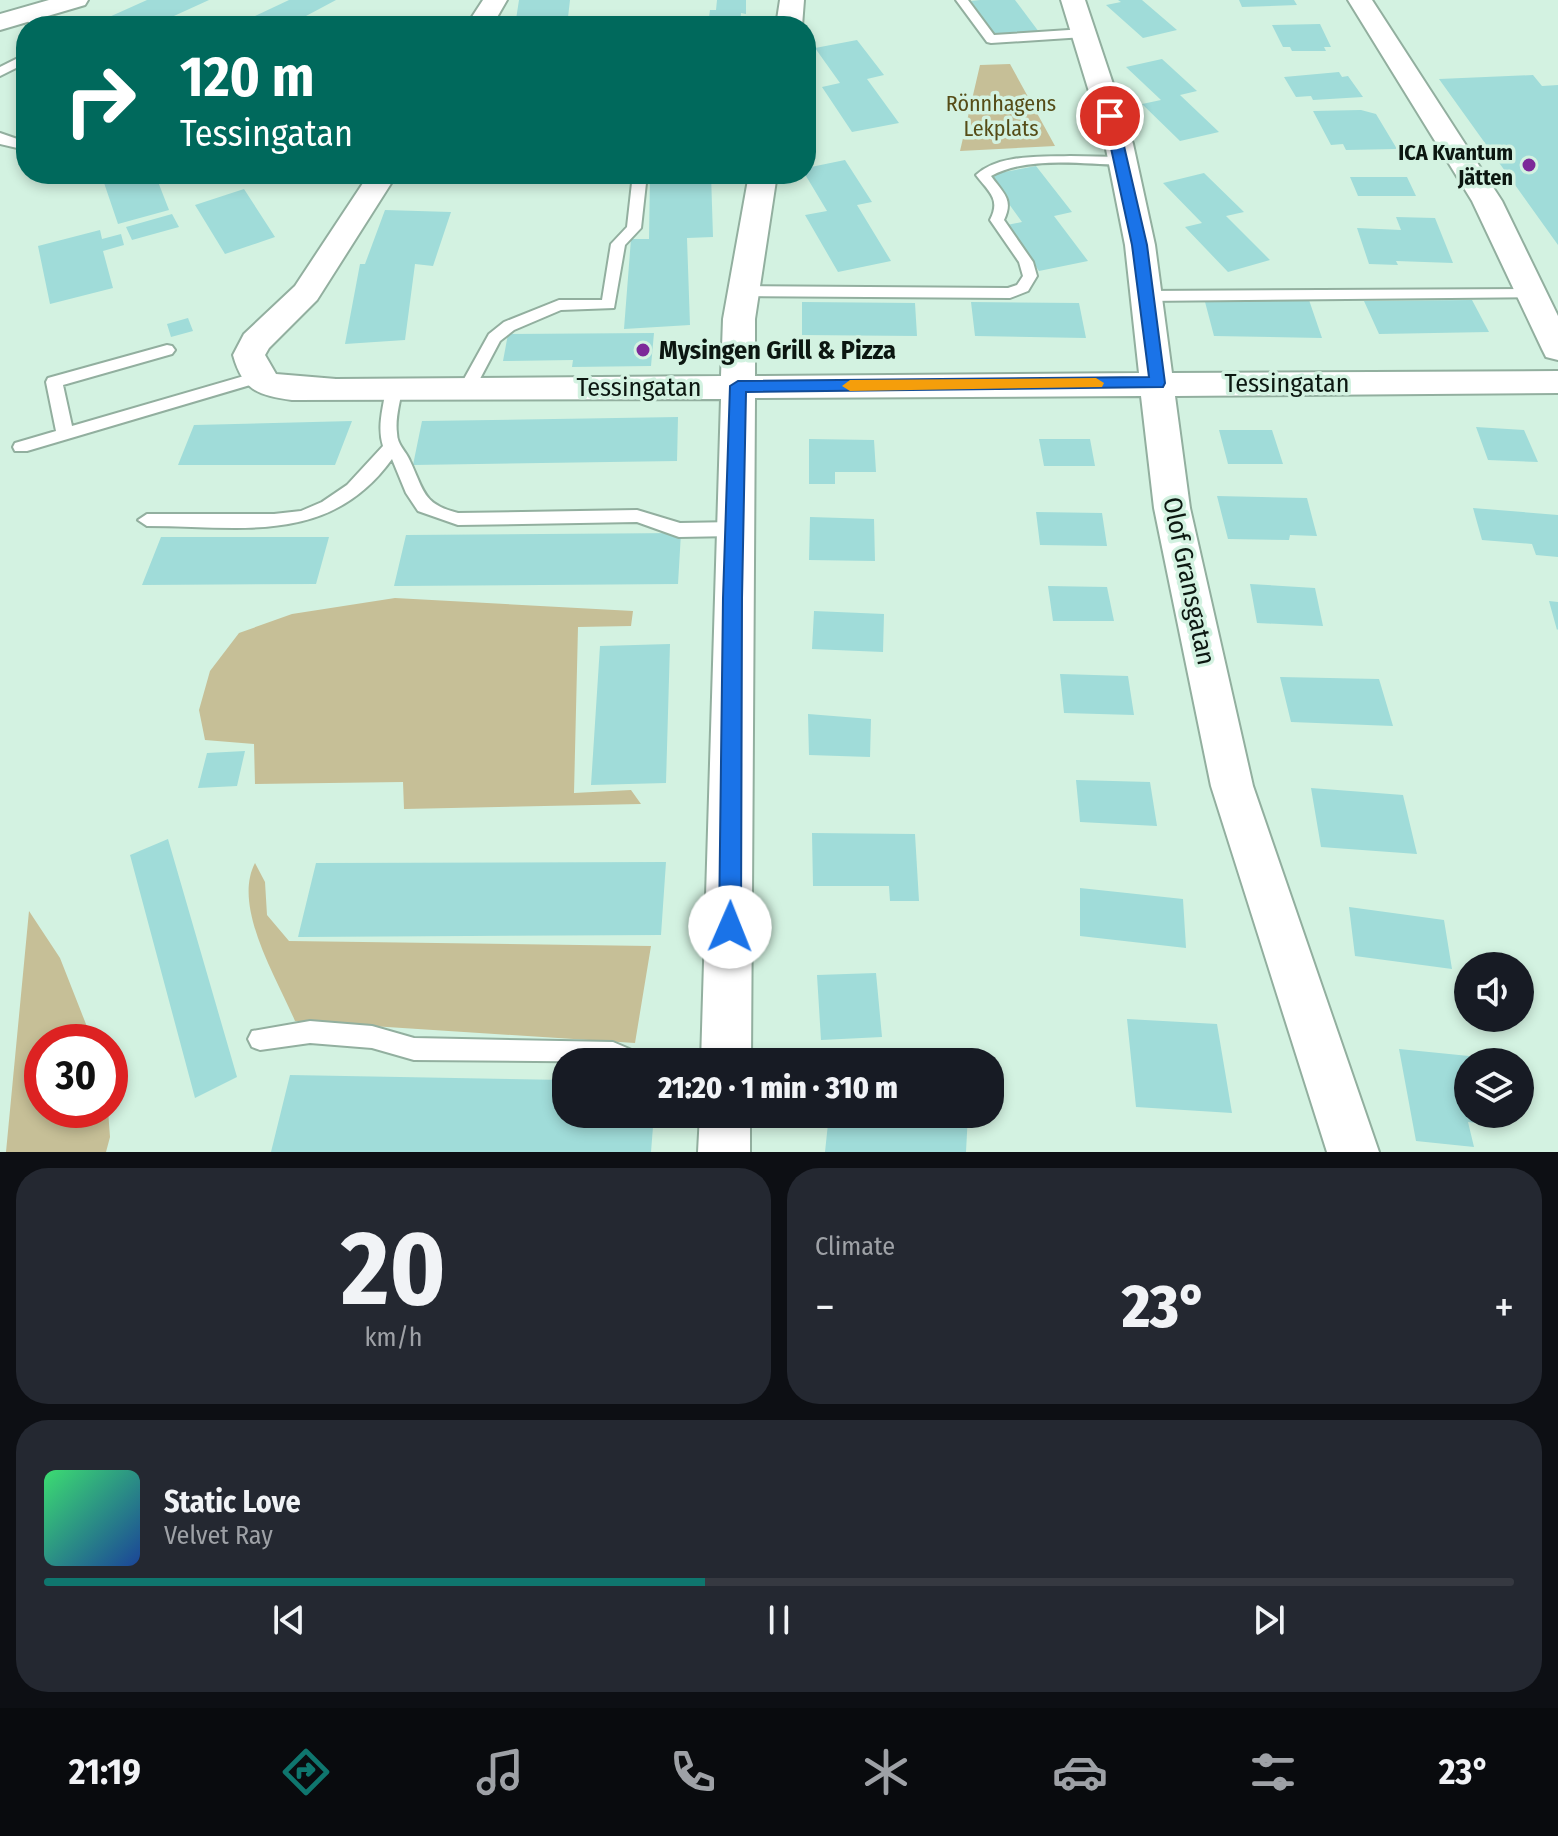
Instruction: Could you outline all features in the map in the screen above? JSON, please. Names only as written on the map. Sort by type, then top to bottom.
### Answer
[{"type":"street","points":[[42,16],[76,0]]},
{"type":"street","name":"Olof Gransgatan","points":[[1073,0],[1122,161],[1140,245],[1172,508],[1232,786],[1353,1152]]},
{"type":"street","points":[[1360,0],[1487,201],[1558,349]]},
{"type":"street","points":[[258,377],[249,355],[256,342],[306,293],[377,184]]},
{"type":"street","points":[[726,1048],[739,319],[761,184]]},
{"type":"street","name":"Tessingatan","points":[[258,377],[267,384],[289,388],[394,389],[1558,382]]},
{"type":"street","points":[[724,1152],[725,1128]]},
{"type":"lane","points":[[962,0],[991,39],[1084,33]]},
{"type":"lane","points":[[743,291],[1010,293],[1023,288],[1030,276],[1026,262],[997,220],[1003,208],[1002,201],[983,175],[1001,167],[1070,158],[1122,161]]},
{"type":"lane","points":[[467,388],[494,338],[509,326],[559,305],[609,305],[618,244],[634,228],[639,184]]},
{"type":"lane","points":[[1144,296],[1534,294]]},
{"type":"lane","points":[[65,433],[54,382],[167,350]]},
{"type":"lane","points":[[21,447],[258,377]]},
{"type":"lane","points":[[394,389],[389,433],[392,446],[402,459],[413,496],[440,515],[458,519],[637,516],[679,530],[734,529]]},
{"type":"lane","points":[[147,520],[269,520],[313,514],[365,479],[392,446]]},
{"type":"lane","points":[[260,1039],[310,1032],[372,1037],[414,1049],[552,1052]]},
{"type":"green space","name":"Rönnhagens Lekplats","points":[[1010,64],[1055,146],[960,151],[980,65]]},
{"type":"green space","points":[[395,598],[633,611],[631,626],[578,627],[574,793],[631,790],[641,804],[404,809],[403,782],[255,784],[254,744],[205,740],[199,710],[210,671],[239,633],[292,614]]},
{"type":"green space","points":[[255,863],[265,882],[267,915],[289,941],[651,946],[635,1043],[295,1021],[268,964],[253,921],[249,881]]},
{"type":"green space","points":[[29,911],[60,958],[86,1024],[24,1024],[24,1128],[109,1128],[110,1137],[106,1152],[6,1152]]},
{"type":"building","points":[[147,0],[209,0],[174,16],[111,16]]},
{"type":"building","points":[[289,0],[336,0],[306,16],[255,16]]},
{"type":"building","points":[[519,0],[570,0],[568,16],[517,16]]},
{"type":"building","points":[[717,0],[746,0],[746,14],[741,13],[741,16],[709,16],[710,10],[716,10]]},
{"type":"building","points":[[1015,0],[1039,32],[997,38],[971,1]]},
{"type":"building","points":[[1118,0],[1142,0],[1177,30],[1143,38],[1106,5],[1121,2]]},
{"type":"building","points":[[1239,0],[1294,0],[1297,5],[1242,7]]},
{"type":"building","points":[[1320,24],[1331,47],[1324,47],[1326,51],[1292,51],[1290,47],[1283,47],[1272,25]]},
{"type":"building","points":[[857,40],[884,75],[867,79],[899,123],[852,132],[822,87],[840,83],[816,48]]},
{"type":"building","points":[[1162,59],[1197,91],[1180,95],[1219,132],[1180,141],[1142,104],[1161,100],[1126,67]]},
{"type":"building","points":[[1339,72],[1342,77],[1348,76],[1363,97],[1313,100],[1311,96],[1296,97],[1284,77]]},
{"type":"building","name":"ICA Kvantum Jätten","points":[[1533,75],[1542,86],[1558,85],[1558,245],[1439,79]]},
{"type":"building","points":[[1361,110],[1376,114],[1397,149],[1346,150],[1343,144],[1331,145],[1313,111]]},
{"type":"building","points":[[845,160],[872,202],[857,205],[891,261],[838,272],[805,215],[827,211],[811,184],[816,184],[816,166]]},
{"type":"building","points":[[1036,166],[1072,212],[1054,216],[1088,261],[1039,271],[1007,225],[1022,222],[988,175]]},
{"type":"building","points":[[1204,173],[1244,212],[1226,216],[1270,260],[1228,272],[1185,227],[1202,223],[1163,183]]},
{"type":"building","points":[[1350,177],[1407,177],[1416,196],[1358,196]]},
{"type":"building","points":[[104,184],[159,184],[169,210],[118,224]]},
{"type":"building","points":[[650,184],[711,184],[713,237],[687,238],[690,325],[624,329],[631,239],[649,239]]},
{"type":"building","points":[[244,189],[275,237],[225,254],[195,205]]},
{"type":"building","points":[[385,210],[451,212],[433,266],[415,264],[405,340],[345,344],[360,264],[365,264]]},
{"type":"building","points":[[172,214],[179,227],[132,240],[126,227]]},
{"type":"building","points":[[1396,217],[1435,218],[1453,263],[1396,261],[1398,265],[1369,264],[1357,228],[1401,230]]},
{"type":"building","points":[[100,230],[102,239],[121,234],[124,245],[103,251],[113,288],[50,304],[38,246]]},
{"type":"building","points":[[1204,298],[1309,300],[1322,338],[1214,336]]},
{"type":"building","points":[[1472,300],[1489,332],[1379,334],[1364,301]]},
{"type":"building","points":[[802,302],[915,303],[917,336],[802,335]]},
{"type":"building","points":[[971,302],[1079,303],[1086,338],[975,336]]},
{"type":"building","points":[[188,318],[193,331],[171,337],[167,324]]},
{"type":"building","points":[[654,333],[651,366],[572,367],[573,360],[503,361],[508,334]]},
{"type":"building","points":[[678,417],[677,461],[413,465],[422,421]]},
{"type":"building","points":[[352,421],[335,465],[178,465],[194,425]]},
{"type":"building","points":[[1476,427],[1524,430],[1538,462],[1488,460]]},
{"type":"building","points":[[1219,430],[1272,430],[1283,464],[1228,464]]},
{"type":"building","points":[[809,439],[874,440],[876,472],[835,472],[835,484],[809,484]]},
{"type":"building","points":[[1039,439],[1090,439],[1095,466],[1044,466]]},
{"type":"building","points":[[1217,496],[1307,498],[1317,536],[1290,535],[1289,540],[1228,539]]},
{"type":"building","points":[[1473,508],[1558,515],[1558,557],[1536,555],[1532,544],[1482,540]]},
{"type":"building","points":[[1036,512],[1102,513],[1107,546],[1040,545]]},
{"type":"building","points":[[810,517],[874,519],[875,561],[809,560]]},
{"type":"building","points":[[681,533],[678,584],[394,586],[406,535]]},
{"type":"building","points":[[161,537],[329,537],[316,584],[142,585]]},
{"type":"building","points":[[1250,584],[1315,588],[1323,626],[1257,623]]},
{"type":"building","points":[[1048,586],[1107,587],[1114,621],[1053,621]]},
{"type":"building","points":[[1549,601],[1558,602],[1557,630]]},
{"type":"building","points":[[814,611],[884,614],[883,652],[812,649]]},
{"type":"building","points":[[670,644],[666,783],[591,785],[600,646]]},
{"type":"building","points":[[1060,674],[1128,676],[1134,715],[1064,713]]},
{"type":"building","points":[[1280,677],[1379,679],[1393,726],[1291,722]]},
{"type":"building","points":[[808,714],[871,719],[870,757],[809,755]]},
{"type":"building","points":[[245,751],[237,786],[198,788],[207,753]]},
{"type":"building","points":[[1076,780],[1150,782],[1157,826],[1080,822]]},
{"type":"building","points":[[1311,788],[1403,795],[1417,854],[1321,847]]},
{"type":"building","points":[[812,833],[915,834],[919,901],[890,901],[889,886],[813,886]]},
{"type":"building","points":[[168,839],[237,1077],[195,1098],[130,855]]},
{"type":"building","points":[[666,862],[661,935],[298,937],[316,863]]},
{"type":"building","points":[[1080,888],[1183,899],[1186,948],[1080,936]]},
{"type":"building","points":[[1349,907],[1444,920],[1452,969],[1355,956]]},
{"type":"building","points":[[876,973],[882,1037],[821,1040],[817,975]]},
{"type":"building","points":[[1127,1019],[1217,1024],[1232,1113],[1136,1107]]},
{"type":"building","points":[[1399,1049],[1454,1054],[1454,1128],[1469,1128],[1474,1147],[1416,1141]]},
{"type":"building","points":[[290,1075],[552,1080],[552,1128],[653,1128],[651,1152],[271,1152]]},
{"type":"building","points":[[828,1128],[967,1128],[966,1152],[825,1152]]},
{"type":"slow traffic","points":[[850,386],[1096,383]]},
{"type":"place","name":"ICA Kvantum Jätten","points":[[1529,165]]},
{"type":"place","name":"Mysingen Grill & Pizza","points":[[643,350]]},
{"type":"route","points":[[730,927],[732,598],[738,386],[1157,383],[1140,245],[1119,144],[1110,116]]}]
